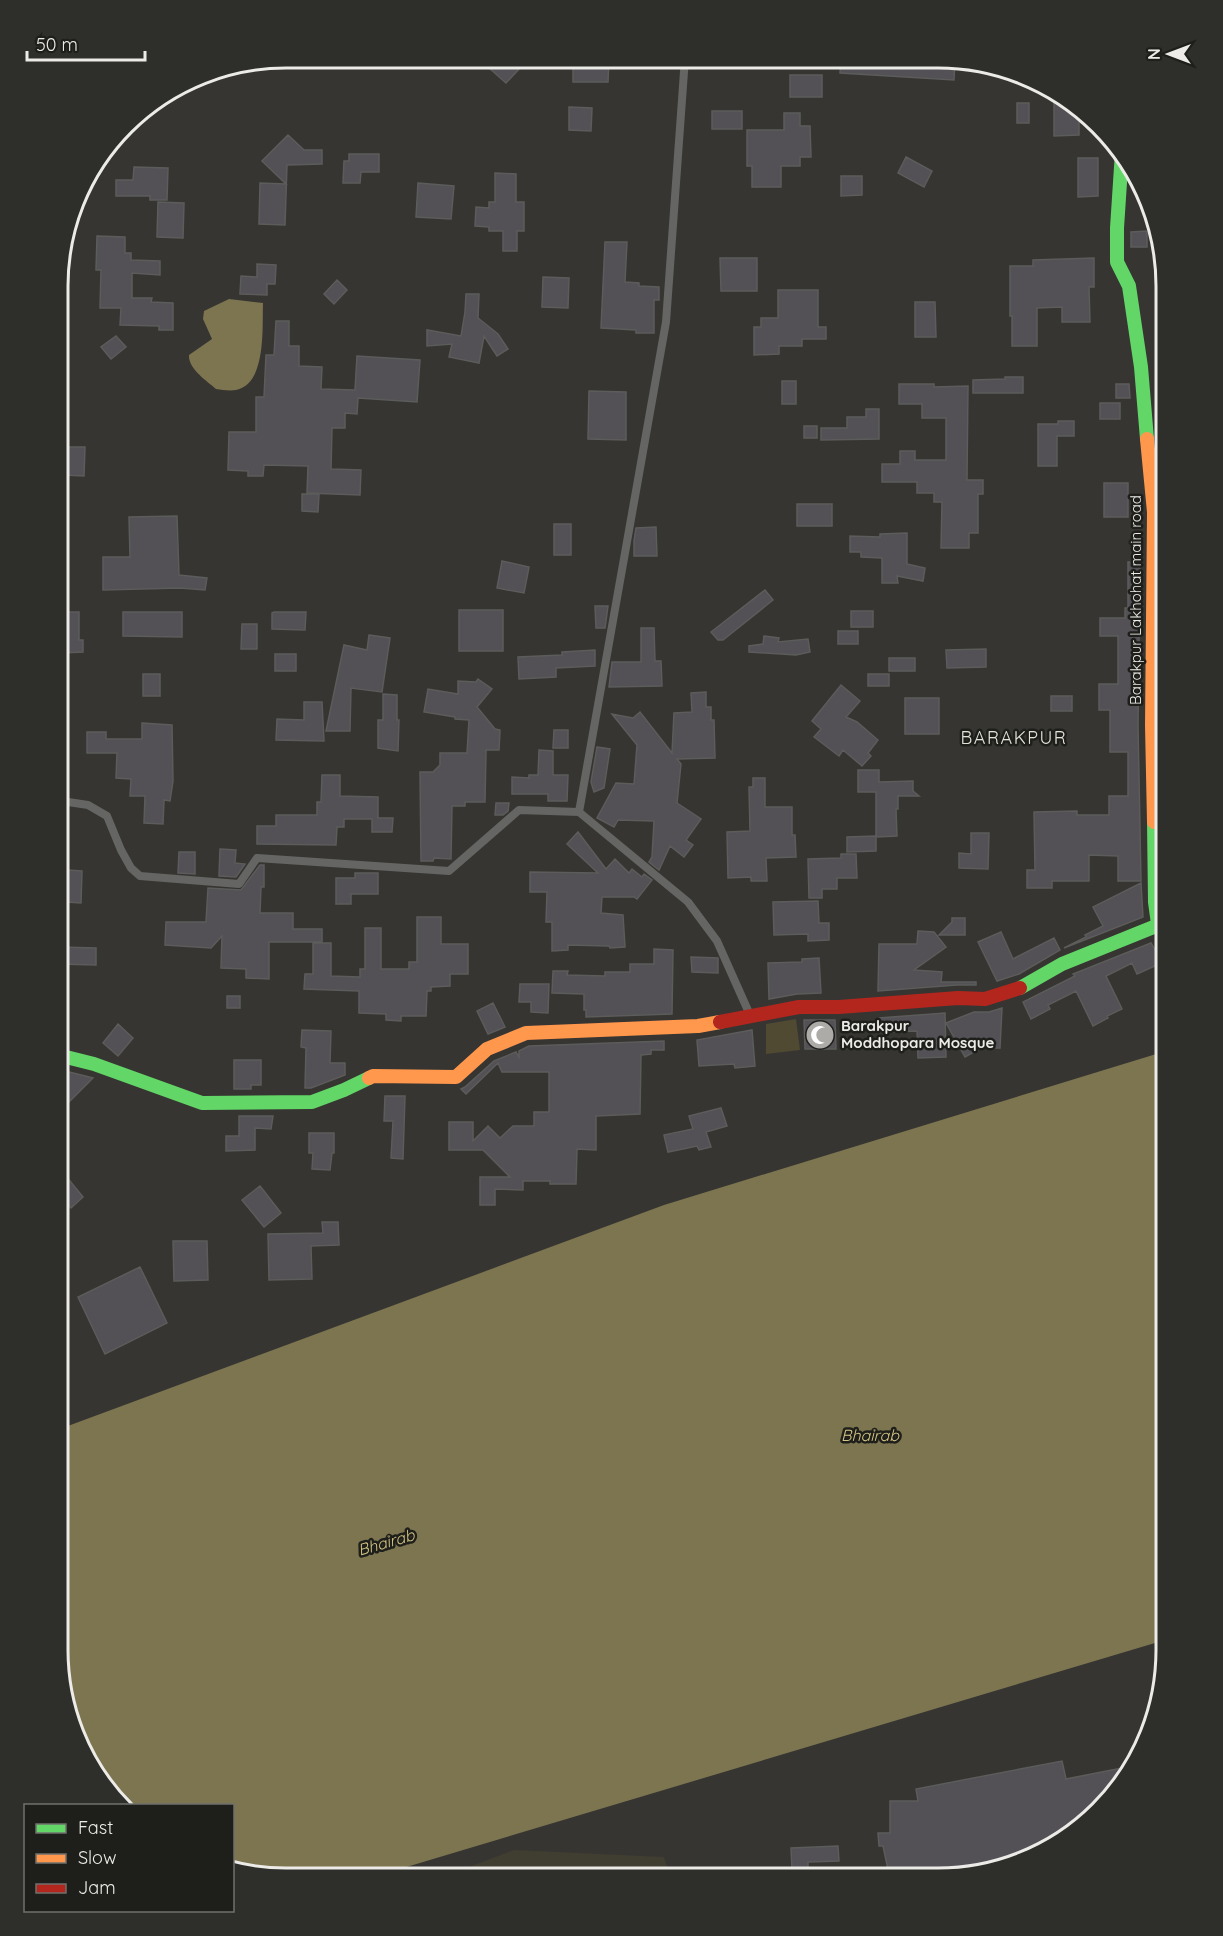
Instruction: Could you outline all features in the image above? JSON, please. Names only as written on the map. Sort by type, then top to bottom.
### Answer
[{"type":"street","name":"Barakpur Lakhohat main road","points":[[1121,167],[1117,262],[1129,286],[1139,355],[1154,512],[1152,724],[1156,905]]},
{"type":"street","points":[[68,1058],[94,1064],[202,1103],[312,1102],[373,1076],[456,1077],[487,1048],[526,1033],[698,1026],[800,1007],[839,1007],[958,998],[985,999],[1025,986],[1062,964],[1156,925]]},
{"type":"lane","points":[[579,813],[666,322],[684,68]]},
{"type":"lane","points":[[68,802],[88,805],[107,816],[121,850],[131,868],[140,876],[238,884],[257,858],[449,871],[519,810],[579,813],[688,902],[717,941],[750,1015]]},
{"type":"shaded area","points":[[796,1019],[800,1050],[766,1054],[766,1024]]},
{"type":"shaded area","points":[[514,1850],[664,1857],[668,1868],[466,1868]]},
{"type":"water","points":[[229,299],[263,303],[261,353],[258,366],[246,385],[236,390],[216,389],[195,370],[189,355],[212,339],[203,319],[204,311]]},
{"type":"water","name":"Bhairab","points":[[1156,1054],[1156,1643],[403,1868],[271,1868],[234,1862],[234,1804],[130,1804],[104,1772],[90,1747],[79,1721],[69,1679],[68,1426],[664,1205]]},
{"type":"building","points":[[489,68],[520,68],[506,83]]},
{"type":"building","points":[[573,68],[609,68],[608,82],[573,82]]},
{"type":"building","points":[[840,68],[955,68],[954,80],[840,73]]},
{"type":"building","points":[[790,75],[822,75],[822,97],[790,97]]},
{"type":"building","points":[[1054,101],[1079,119],[1079,135],[1054,136]]},
{"type":"building","points":[[1017,103],[1029,103],[1029,123],[1017,123]]},
{"type":"building","points":[[569,107],[592,108],[591,131],[569,130]]},
{"type":"building","points":[[712,111],[742,111],[742,129],[712,129]]},
{"type":"building","points":[[784,113],[800,113],[800,126],[810,126],[811,157],[800,157],[800,166],[781,166],[781,187],[752,187],[752,166],[747,166],[747,130],[784,130]]},
{"type":"building","points":[[288,135],[304,150],[322,150],[322,164],[287,165],[285,225],[259,224],[260,183],[286,184],[262,161]]},
{"type":"building","points":[[349,154],[379,154],[379,172],[361,172],[360,183],[343,183],[344,161],[349,161]]},
{"type":"building","points":[[906,157],[932,171],[924,187],[898,173]]},
{"type":"building","points":[[1078,158],[1098,158],[1098,196],[1078,197]]},
{"type":"building","points":[[134,167],[168,168],[167,200],[150,200],[150,196],[116,196],[116,180],[133,180]]},
{"type":"building","points":[[495,173],[516,174],[516,202],[524,202],[524,231],[517,231],[517,251],[503,251],[503,231],[489,231],[489,227],[475,226],[476,207],[489,208],[489,202],[495,202]]},
{"type":"building","points":[[841,176],[862,176],[862,195],[841,196]]},
{"type":"building","points":[[418,183],[454,186],[451,219],[416,217]]},
{"type":"building","points":[[158,202],[184,203],[183,238],[157,237]]},
{"type":"building","points":[[1147,231],[1147,247],[1131,247],[1131,232]]},
{"type":"building","points":[[97,236],[125,237],[125,253],[131,253],[131,260],[160,261],[160,275],[132,273],[132,298],[152,298],[151,302],[173,303],[173,330],[159,330],[159,326],[120,325],[121,308],[100,308],[101,270],[96,270]]},
{"type":"building","points":[[605,242],[627,242],[625,282],[639,283],[639,286],[659,287],[659,300],[654,300],[654,333],[601,328]]},
{"type":"building","points":[[720,258],[757,258],[757,291],[721,291]]},
{"type":"building","points":[[1094,258],[1094,287],[1089,287],[1090,322],[1062,322],[1062,307],[1037,308],[1037,346],[1012,346],[1010,266],[1033,266],[1033,260]]},
{"type":"building","points":[[257,264],[276,265],[275,284],[267,284],[267,295],[240,294],[241,276],[257,277]]},
{"type":"building","points":[[543,277],[569,278],[568,308],[542,307]]},
{"type":"building","points":[[337,280],[347,290],[334,304],[324,294]]},
{"type":"building","points":[[778,290],[818,290],[818,327],[826,327],[826,339],[802,339],[802,346],[779,346],[779,354],[754,355],[754,327],[761,327],[761,318],[778,318]]},
{"type":"building","points":[[466,294],[479,294],[478,318],[498,334],[508,349],[497,356],[484,336],[479,363],[449,357],[452,344],[427,346],[427,330],[461,336]]},
{"type":"building","points":[[915,302],[935,302],[936,337],[915,337]]},
{"type":"building","points":[[276,321],[289,321],[289,346],[299,346],[299,366],[322,367],[321,389],[355,390],[357,356],[420,360],[417,402],[358,398],[357,414],[345,413],[345,428],[332,428],[331,469],[361,470],[360,495],[307,493],[308,466],[264,465],[263,476],[248,476],[248,471],[228,470],[229,432],[256,432],[256,397],[264,397],[266,355],[274,355]]},
{"type":"building","points":[[116,336],[126,347],[111,359],[101,347]]},
{"type":"building","points":[[1005,377],[1023,377],[1023,393],[973,393],[973,380],[1005,379]]},
{"type":"building","points":[[782,381],[796,381],[796,404],[782,404]]},
{"type":"building","points":[[899,384],[934,384],[934,387],[968,386],[967,480],[983,480],[983,494],[978,494],[978,533],[969,533],[969,548],[941,548],[942,502],[934,502],[934,493],[917,493],[917,482],[882,482],[882,464],[900,464],[900,451],[915,451],[915,460],[946,460],[946,418],[922,418],[922,404],[899,404]]},
{"type":"building","points":[[1116,384],[1129,384],[1130,398],[1116,398]]},
{"type":"building","points":[[589,391],[626,392],[626,440],[588,439]]},
{"type":"building","points":[[1100,403],[1120,403],[1120,419],[1100,419]]},
{"type":"building","points":[[866,409],[879,409],[879,439],[821,440],[821,428],[847,428],[847,417],[866,417]]},
{"type":"building","points":[[1058,421],[1074,421],[1074,436],[1057,436],[1057,466],[1038,466],[1038,424],[1058,424]]},
{"type":"building","points":[[804,426],[817,426],[817,438],[804,438]]},
{"type":"building","points":[[68,447],[85,447],[84,476],[68,475]]},
{"type":"building","points":[[1104,483],[1128,483],[1128,517],[1104,517]]},
{"type":"building","points":[[302,494],[319,494],[318,512],[302,511]]},
{"type":"building","points":[[797,504],[832,504],[832,526],[797,526]]},
{"type":"building","points":[[177,516],[179,575],[207,578],[205,590],[180,588],[103,590],[103,557],[130,557],[129,517]]},
{"type":"building","points":[[554,524],[571,524],[571,555],[554,555]]},
{"type":"building","points":[[656,527],[657,556],[634,556],[636,528]]},
{"type":"building","points":[[907,533],[907,564],[925,568],[923,581],[897,576],[898,583],[882,583],[882,558],[861,557],[861,552],[850,552],[850,536],[880,537],[880,534]]},
{"type":"building","points":[[502,561],[529,567],[524,593],[497,588]]},
{"type":"building","points":[[1128,562],[1140,562],[1138,725],[1141,881],[1118,881],[1118,856],[1089,855],[1089,881],[1052,881],[1052,888],[1027,888],[1027,870],[1035,870],[1034,812],[1077,811],[1077,815],[1109,815],[1109,796],[1128,796],[1128,752],[1110,752],[1110,710],[1099,710],[1099,684],[1118,684],[1118,636],[1100,636],[1100,618],[1125,618],[1125,608],[1128,608]]},
{"type":"building","points":[[765,590],[773,600],[723,640],[718,640],[711,632]]},
{"type":"building","points":[[595,606],[608,606],[605,628],[596,628]]},
{"type":"building","points":[[459,610],[503,610],[503,651],[459,651]]},
{"type":"building","points":[[851,611],[873,611],[873,627],[851,627]]},
{"type":"building","points":[[68,612],[79,612],[79,640],[83,640],[83,652],[68,653]]},
{"type":"building","points":[[123,612],[182,612],[182,637],[123,636]]},
{"type":"building","points":[[306,612],[305,630],[272,629],[272,613]]},
{"type":"building","points":[[242,624],[257,624],[257,649],[241,649]]},
{"type":"building","points":[[641,628],[654,628],[655,661],[661,661],[662,686],[609,687],[612,662],[641,662]]},
{"type":"building","points":[[838,631],[858,631],[858,644],[838,644]]},
{"type":"building","points":[[369,635],[390,638],[382,692],[351,688],[350,731],[326,731],[344,645],[367,650]]},
{"type":"building","points":[[764,636],[779,638],[778,642],[808,639],[810,652],[796,655],[749,652],[749,646],[763,644]]},
{"type":"building","points":[[986,649],[986,667],[947,668],[946,650]]},
{"type":"building","points":[[595,650],[595,666],[556,668],[556,677],[519,679],[518,657],[562,655],[562,652]]},
{"type":"building","points":[[275,654],[296,654],[296,671],[275,671]]},
{"type":"building","points":[[889,658],[915,658],[915,671],[889,671]]},
{"type":"building","points":[[143,674],[160,674],[160,696],[143,696]]},
{"type":"building","points":[[868,674],[889,674],[889,686],[868,686]]},
{"type":"building","points":[[478,679],[492,689],[477,707],[495,729],[500,730],[499,750],[486,750],[485,802],[465,802],[465,806],[452,806],[451,859],[434,858],[433,861],[421,861],[420,772],[433,772],[440,765],[440,753],[467,753],[469,720],[424,712],[428,689],[458,694],[458,681],[476,682]]},
{"type":"building","points":[[841,685],[860,701],[846,717],[857,722],[878,740],[868,753],[871,756],[862,766],[843,750],[839,756],[814,737],[821,729],[812,721]]},
{"type":"building","points":[[706,692],[706,707],[711,707],[711,720],[714,720],[715,758],[677,759],[681,764],[677,803],[701,819],[686,840],[693,845],[684,857],[670,846],[659,870],[649,862],[652,857],[654,821],[618,820],[614,827],[597,818],[616,783],[634,784],[637,745],[612,714],[633,718],[640,712],[672,753],[674,713],[692,712],[691,693]]},
{"type":"building","points":[[383,694],[397,695],[398,751],[378,748],[378,720],[383,720]]},
{"type":"building","points":[[1051,696],[1072,696],[1072,711],[1051,711]]},
{"type":"building","points":[[905,698],[939,698],[939,734],[905,734]]},
{"type":"building","points":[[304,702],[322,702],[324,741],[276,740],[277,719],[304,720]]},
{"type":"building","points":[[142,723],[172,725],[173,781],[170,801],[164,800],[163,824],[144,823],[145,796],[130,796],[131,779],[116,778],[117,753],[87,753],[87,732],[106,732],[106,739],[142,739]]},
{"type":"building","points":[[554,730],[568,730],[568,748],[553,748]]},
{"type":"building","points":[[597,747],[610,749],[604,788],[594,792],[591,782]]},
{"type":"building","points":[[539,750],[553,751],[553,775],[568,775],[567,801],[548,801],[548,794],[512,794],[512,777],[529,778],[529,775],[538,775]]},
{"type":"building","points":[[858,770],[879,770],[879,782],[913,781],[913,791],[919,796],[898,796],[897,836],[876,837],[876,792],[858,792]]},
{"type":"building","points":[[322,775],[340,775],[340,796],[378,797],[378,818],[393,818],[392,832],[372,832],[372,819],[344,819],[344,827],[337,827],[336,845],[257,844],[257,826],[276,826],[276,815],[317,815],[317,802],[321,802]]},
{"type":"building","points":[[753,778],[765,778],[765,807],[792,807],[792,835],[795,835],[796,857],[766,858],[767,881],[751,881],[751,877],[728,878],[727,832],[750,831],[749,787],[753,787]]},
{"type":"building","points":[[496,803],[509,803],[508,811],[503,815],[495,815]]},
{"type":"building","points":[[578,832],[606,869],[615,859],[629,873],[632,869],[642,877],[644,874],[652,880],[637,899],[634,897],[602,897],[601,913],[623,915],[625,947],[568,945],[568,950],[552,951],[552,922],[546,922],[547,892],[530,892],[530,872],[598,873],[567,844]]},
{"type":"building","points":[[971,833],[989,833],[988,869],[959,868],[959,853],[971,854]]},
{"type":"building","points":[[876,836],[876,851],[847,852],[847,837]]},
{"type":"building","points":[[220,849],[236,850],[235,863],[245,864],[236,877],[219,876]]},
{"type":"building","points":[[179,852],[195,852],[195,874],[178,873]]},
{"type":"building","points":[[841,854],[856,854],[857,878],[837,878],[837,889],[822,889],[822,898],[809,898],[808,859],[841,858]]},
{"type":"building","points":[[260,865],[264,865],[264,887],[261,887],[260,913],[293,913],[293,929],[322,929],[322,942],[269,942],[269,979],[246,978],[246,969],[221,968],[222,936],[211,948],[165,945],[166,922],[206,922],[208,888],[241,890]]},
{"type":"building","points":[[68,870],[82,871],[81,903],[68,902]]},
{"type":"building","points":[[355,873],[378,873],[378,894],[351,894],[351,904],[336,904],[336,878],[355,878]]},
{"type":"building","points":[[1141,883],[1143,917],[1064,948],[1103,926],[1093,907]]},
{"type":"building","points":[[818,901],[819,923],[829,923],[829,940],[808,941],[808,934],[774,935],[773,902]]},
{"type":"building","points":[[417,917],[441,917],[441,944],[468,944],[468,974],[450,974],[450,986],[431,987],[431,991],[427,991],[426,1016],[401,1016],[401,1021],[386,1020],[386,1014],[359,1013],[359,991],[304,989],[305,974],[313,974],[313,943],[331,943],[331,976],[360,977],[360,969],[365,969],[365,928],[381,928],[381,969],[409,969],[409,962],[417,962]]},
{"type":"building","points":[[952,918],[965,918],[965,935],[939,935],[952,922]]},
{"type":"building","points":[[918,931],[934,932],[946,947],[914,970],[942,972],[941,982],[976,982],[976,985],[878,991],[879,944],[917,944]]},
{"type":"building","points":[[1001,932],[1013,959],[1054,938],[1060,950],[1019,974],[997,981],[978,942]]},
{"type":"building","points":[[1151,943],[1156,951],[1156,965],[1137,974],[1132,963],[1106,976],[1122,1009],[1107,1016],[1108,1018],[1093,1026],[1076,991],[1048,1005],[1050,1009],[1031,1019],[1023,1002],[1075,976],[1073,974]]},
{"type":"building","points":[[68,947],[96,948],[96,965],[68,964]]},
{"type":"building","points":[[654,949],[673,950],[672,1014],[586,1017],[584,994],[552,993],[553,971],[568,971],[567,975],[605,976],[605,972],[630,972],[630,964],[654,964]]},
{"type":"building","points":[[691,957],[718,958],[718,973],[692,972]]},
{"type":"building","points":[[819,958],[821,993],[769,999],[768,963],[802,962],[802,959]]},
{"type":"building","points":[[520,984],[549,984],[548,1013],[531,1012],[531,1002],[519,1002]]},
{"type":"building","points":[[227,996],[240,996],[240,1008],[227,1008]]},
{"type":"building","points":[[493,1003],[505,1027],[488,1034],[477,1011]]},
{"type":"building","points":[[1002,1008],[1000,1048],[981,1048],[965,1057],[946,1023],[974,1012],[989,1012]]},
{"type":"building","points":[[945,1013],[946,1057],[918,1058],[917,1031],[879,1032],[879,1018]]},
{"type":"building","name":"Barakpur Moddhopara Mosque","points":[[804,1020],[835,1020],[836,1049],[805,1049]]},
{"type":"building","points":[[118,1024],[133,1038],[118,1056],[103,1043]]},
{"type":"building","points":[[302,1030],[331,1031],[330,1063],[345,1063],[345,1075],[311,1088],[305,1088],[306,1048],[301,1047]]},
{"type":"building","points":[[752,1030],[755,1066],[735,1068],[734,1064],[699,1066],[697,1040]]},
{"type":"building","points":[[664,1041],[664,1050],[651,1050],[651,1054],[641,1055],[640,1114],[596,1116],[596,1150],[577,1149],[576,1184],[523,1181],[523,1190],[495,1189],[495,1205],[480,1205],[480,1177],[510,1177],[483,1150],[449,1150],[449,1122],[473,1122],[473,1141],[488,1126],[500,1138],[513,1126],[534,1126],[534,1112],[549,1112],[549,1072],[502,1072],[498,1063],[466,1094],[461,1089],[494,1061],[516,1052],[519,1057],[519,1051],[529,1046]]},
{"type":"building","points":[[234,1060],[261,1060],[261,1085],[251,1085],[251,1089],[234,1089]]},
{"type":"building","points":[[68,1072],[93,1078],[68,1103]]},
{"type":"building","points":[[385,1096],[405,1096],[403,1159],[391,1158],[393,1121],[384,1121]]},
{"type":"building","points":[[721,1108],[727,1126],[706,1132],[711,1147],[699,1150],[697,1146],[668,1152],[664,1135],[693,1129],[689,1116]]},
{"type":"building","points":[[239,1116],[273,1116],[271,1129],[255,1128],[255,1150],[226,1151],[226,1136],[239,1136]]},
{"type":"building","points":[[309,1133],[334,1133],[334,1153],[332,1153],[330,1170],[312,1169],[313,1153],[309,1153]]},
{"type":"building","points":[[68,1179],[83,1197],[71,1208],[68,1204]]},
{"type":"building","points":[[260,1186],[281,1213],[264,1227],[242,1200]]},
{"type":"building","points":[[322,1222],[338,1222],[339,1245],[311,1246],[312,1279],[269,1280],[268,1234],[323,1233]]},
{"type":"building","points":[[173,1241],[207,1241],[208,1280],[174,1281]]},
{"type":"building","points":[[140,1267],[167,1323],[105,1354],[78,1297]]},
{"type":"building","points":[[1062,1761],[1066,1779],[1121,1768],[1102,1794],[1081,1815],[1059,1832],[1021,1852],[966,1867],[888,1868],[883,1846],[879,1846],[878,1833],[890,1833],[890,1801],[918,1801],[916,1789]]},
{"type":"building","points":[[838,1846],[839,1861],[808,1862],[808,1868],[792,1868],[791,1848]]},
{"type":"traffic: fast","points":[[1121,167],[1117,262],[1129,286],[1141,367],[1147,439]]},
{"type":"traffic: fast","points":[[1154,822],[1156,909]]},
{"type":"traffic: fast","points":[[1020,988],[1062,964],[1156,926]]},
{"type":"traffic: fast","points":[[68,1058],[94,1064],[202,1103],[312,1102],[369,1078]]},
{"type":"traffic: slow","points":[[1147,439],[1154,512],[1152,725],[1154,822]]},
{"type":"traffic: slow","points":[[369,1078],[373,1076],[456,1077],[487,1049],[526,1033],[698,1026],[720,1022]]},
{"type":"traffic: jam","points":[[720,1022],[799,1007],[839,1007],[958,998],[985,999],[1020,988]]},
{"type":"place","name":"Barakpur Moddhopara Mosque","points":[[820,1035]]},
{"type":"district","name":"BARAKPUR","points":[[1014,738]]}]
